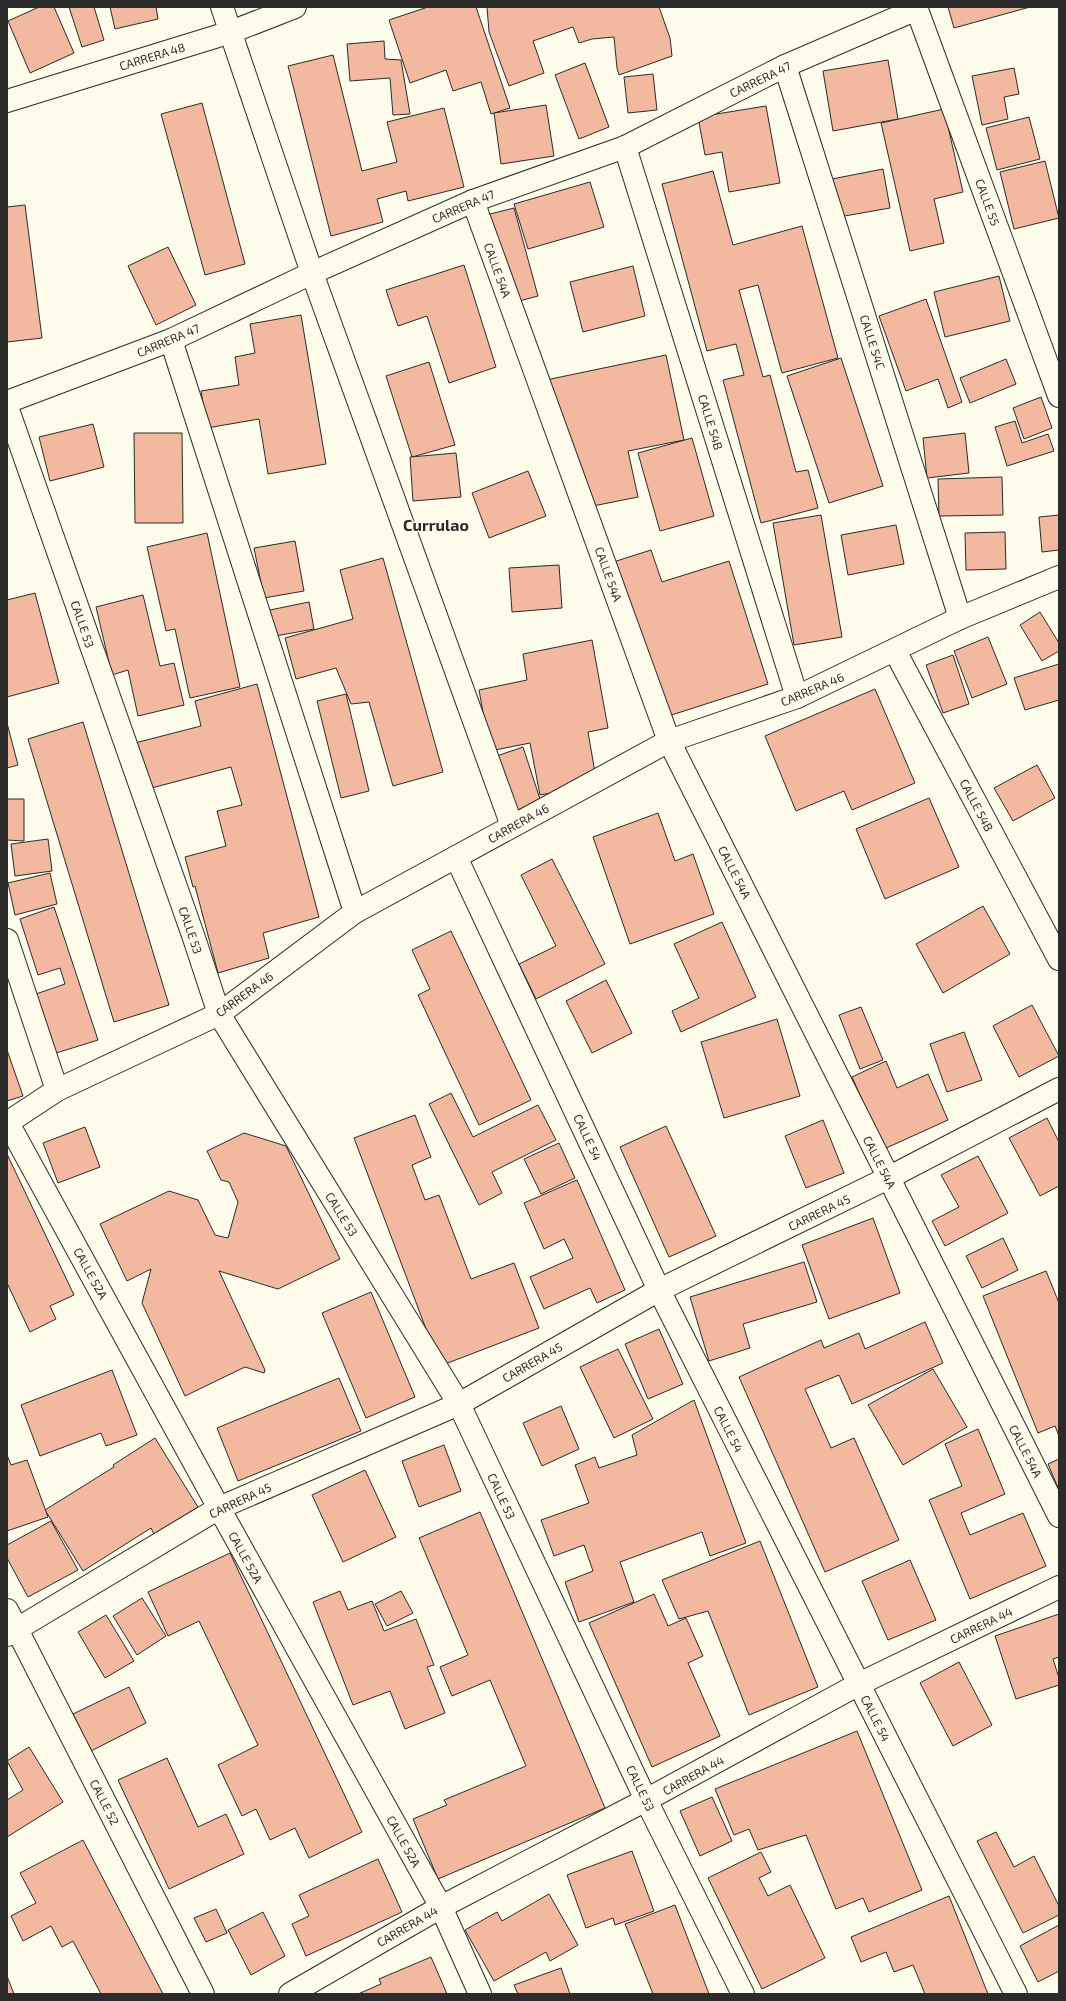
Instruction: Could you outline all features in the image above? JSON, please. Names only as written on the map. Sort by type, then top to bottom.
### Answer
[{"type":"street","points":[[222,7],[312,273],[512,826]]},
{"type":"street","name":"CARRERA 48","points":[[7,101],[231,32],[295,7]]},
{"type":"street","name":"CARRERA 47","points":[[7,402],[171,340],[312,273],[472,201],[625,146],[785,66],[917,8]]},
{"type":"street","name":"CALLE 55","points":[[917,8],[1059,396]]},
{"type":"street","name":"CALLE 54C","points":[[785,66],[960,618]]},
{"type":"street","name":"CALLE 54B","points":[[625,146],[797,697]]},
{"type":"street","name":"CALLE 54A","points":[[472,201],[669,741],[1059,1516]]},
{"type":"street","points":[[171,340],[355,912]]},
{"type":"street","name":"CALLE 53","points":[[7,408],[194,938],[219,1014],[459,1404],[646,1800],[743,1994]]},
{"type":"street","name":"CARRERA 46","points":[[8,1123],[57,1090],[219,1014],[355,912],[669,741],[797,697],[895,651],[960,618],[1059,577]]},
{"type":"street","name":"CALLE 54B","points":[[895,651],[1059,959]]},
{"type":"street","name":"CALLE 54","points":[[456,857],[659,1290],[1016,1994]]},
{"type":"street","points":[[7,940],[57,1090]]},
{"type":"street","name":"CARRERA 45","points":[[12,1633],[219,1508],[459,1404],[659,1290],[888,1178],[1059,1089]]},
{"type":"street","name":"CALLE 52A","points":[[8,1123],[219,1508],[441,1907],[480,1994]]},
{"type":"street","name":"CARRERA 44","points":[[290,1994],[441,1907],[646,1800],[859,1684],[1059,1587]]},
{"type":"street","name":"CALLE 52","points":[[7,1610],[12,1633],[203,1994]]},
{"type":"building","points":[[39,7],[54,7],[74,53],[30,73],[8,21]]},
{"type":"building","points":[[69,7],[94,7],[104,40],[82,47]]},
{"type":"building","points":[[110,7],[156,7],[158,19],[115,29]]},
{"type":"building","points":[[428,7],[476,7],[510,108],[491,114],[481,82],[453,91],[446,70],[410,83],[389,20]]},
{"type":"building","points":[[487,7],[659,7],[670,38],[672,56],[619,75],[614,37],[592,39],[579,43],[573,27],[533,41],[544,73],[509,86],[489,32]]},
{"type":"building","points":[[948,7],[1030,7],[954,28]]},
{"type":"building","points":[[384,41],[385,59],[401,60],[410,114],[393,115],[390,78],[350,81],[347,44]]},
{"type":"building","points":[[333,55],[362,171],[397,162],[387,122],[444,108],[464,187],[408,201],[406,191],[377,199],[383,222],[331,236],[288,66]]},
{"type":"building","points":[[888,60],[898,119],[833,131],[823,71]]},
{"type":"building","points":[[585,63],[609,127],[579,139],[555,75]]},
{"type":"building","points":[[1014,68],[1019,94],[1004,97],[1008,119],[982,125],[972,76]]},
{"type":"building","points":[[653,74],[657,110],[628,113],[624,77]]},
{"type":"building","points":[[202,103],[245,264],[205,275],[161,114]]},
{"type":"building","points":[[546,105],[554,156],[501,164],[494,113]]},
{"type":"building","points":[[766,106],[780,183],[729,192],[722,152],[705,155],[698,117]]},
{"type":"building","points":[[944,109],[963,192],[934,199],[944,243],[910,251],[881,123]]},
{"type":"building","points":[[1029,117],[1040,159],[997,170],[986,128]]},
{"type":"building","points":[[1045,161],[1059,218],[1014,229],[1000,172]]},
{"type":"building","points":[[883,169],[890,208],[839,217],[832,179]]},
{"type":"building","points":[[713,171],[733,245],[802,226],[838,358],[782,373],[758,285],[739,290],[763,377],[770,375],[796,472],[808,470],[818,508],[761,523],[723,380],[744,375],[736,344],[707,351],[662,184]]},
{"type":"building","points":[[590,182],[604,227],[528,249],[514,204]]},
{"type":"building","points":[[25,205],[42,338],[7,342],[7,207]]},
{"type":"building","points":[[514,208],[538,296],[508,304],[486,215]]},
{"type":"building","points":[[168,247],[196,305],[156,325],[128,266]]},
{"type":"building","points":[[464,265],[496,367],[449,383],[427,316],[398,326],[386,290]]},
{"type":"building","points":[[633,266],[645,316],[583,332],[570,282]]},
{"type":"building","points":[[999,276],[1010,321],[945,337],[934,292]]},
{"type":"building","points":[[926,299],[962,402],[948,408],[938,379],[906,391],[879,316]]},
{"type":"building","points":[[301,315],[326,464],[268,474],[259,419],[207,428],[201,391],[239,385],[235,357],[255,353],[250,324]]},
{"type":"building","points":[[666,355],[684,440],[628,451],[638,497],[573,510],[546,380]]},
{"type":"building","points":[[841,358],[883,486],[829,503],[787,376]]},
{"type":"building","points":[[1006,359],[1016,384],[970,403],[960,378]]},
{"type":"building","points":[[429,362],[455,445],[412,457],[386,376]]},
{"type":"building","points":[[1041,397],[1052,428],[1024,439],[1013,408]]},
{"type":"building","points":[[1015,421],[1022,443],[1048,434],[1054,451],[1007,466],[995,427]]},
{"type":"building","points":[[93,424],[104,467],[50,481],[39,437]]},
{"type":"building","points":[[134,433],[182,433],[183,523],[135,523]]},
{"type":"building","points":[[965,433],[969,473],[927,478],[923,438]]},
{"type":"building","points":[[692,438],[714,516],[660,531],[638,453]]},
{"type":"building","points":[[456,453],[461,497],[413,501],[410,457]]},
{"type":"building","points":[[528,471],[546,516],[489,538],[472,493]]},
{"type":"building","points":[[1002,477],[1003,515],[939,516],[938,479]]},
{"type":"building","points":[[821,515],[842,637],[794,645],[773,523]]},
{"type":"building","points":[[1059,515],[1059,550],[1042,552],[1039,517]]},
{"type":"building","points":[[896,525],[904,564],[848,575],[841,535]]},
{"type":"building","points":[[1005,532],[1006,569],[966,570],[965,533]]},
{"type":"building","points":[[207,533],[240,687],[190,698],[175,629],[166,631],[147,547]]},
{"type":"building","points":[[295,541],[304,591],[264,598],[254,548]]},
{"type":"building","points":[[651,550],[662,582],[729,561],[768,684],[656,720],[607,564]]},
{"type":"building","points":[[383,558],[443,772],[393,786],[369,702],[351,704],[336,668],[296,679],[285,638],[353,619],[340,570]]},
{"type":"building","points":[[559,565],[562,608],[512,612],[509,568]]},
{"type":"building","points":[[35,593],[59,683],[7,697],[7,600]]},
{"type":"building","points":[[143,595],[160,666],[174,663],[184,705],[138,716],[128,670],[112,675],[96,607]]},
{"type":"building","points":[[309,602],[314,629],[270,637],[265,611]]},
{"type":"building","points":[[1040,612],[1059,643],[1059,651],[1042,661],[1020,625]]},
{"type":"building","points":[[988,637],[1007,684],[972,698],[954,651]]},
{"type":"building","points":[[592,640],[608,728],[588,732],[597,784],[540,795],[530,743],[490,751],[479,690],[527,680],[523,654]]},
{"type":"building","points":[[953,655],[969,704],[943,713],[926,665]]},
{"type":"building","points":[[1059,664],[1059,700],[1025,710],[1014,678]]},
{"type":"building","points":[[257,684],[319,917],[263,933],[269,958],[218,973],[195,886],[193,887],[185,857],[226,846],[217,811],[242,805],[231,767],[144,790],[131,744],[201,726],[195,701]]},
{"type":"building","points":[[875,689],[915,783],[852,810],[844,791],[796,811],[765,736]]},
{"type":"building","points":[[346,694],[369,791],[341,798],[317,701]]},
{"type":"building","points":[[83,722],[169,1005],[114,1022],[28,739]]},
{"type":"building","points":[[7,723],[18,765],[7,768]]},
{"type":"building","points":[[523,747],[541,802],[503,815],[485,760]]},
{"type":"building","points":[[1037,765],[1055,798],[1013,821],[994,788]]},
{"type":"building","points":[[929,798],[959,867],[885,899],[856,829]]},
{"type":"building","points":[[7,799],[24,799],[24,841],[7,840]]},
{"type":"building","points":[[658,813],[675,861],[693,854],[714,914],[630,944],[593,837]]},
{"type":"building","points":[[48,839],[52,871],[15,876],[11,844]]},
{"type":"building","points":[[552,859],[605,964],[536,999],[519,964],[556,946],[521,875]]},
{"type":"building","points":[[50,873],[57,904],[15,915],[8,883]]},
{"type":"building","points":[[983,906],[1010,954],[943,993],[916,944]]},
{"type":"building","points":[[54,907],[98,1040],[53,1054],[33,995],[65,984],[60,968],[38,975],[20,919]]},
{"type":"building","points":[[722,922],[756,997],[681,1032],[672,1011],[699,998],[674,944]]},
{"type":"building","points":[[451,931],[531,1100],[479,1125],[418,995],[430,989],[412,950]]},
{"type":"building","points":[[606,980],[632,1033],[592,1053],[566,1001]]},
{"type":"building","points":[[1032,1005],[1059,1056],[1019,1077],[993,1026]]},
{"type":"building","points":[[861,1007],[883,1060],[860,1069],[839,1015]]},
{"type":"building","points":[[777,1019],[800,1096],[724,1118],[701,1042]]},
{"type":"building","points":[[964,1032],[982,1080],[947,1092],[930,1044]]},
{"type":"building","points":[[7,1050],[23,1096],[7,1101]]},
{"type":"building","points":[[886,1061],[897,1088],[928,1074],[948,1120],[884,1149],[852,1077]]},
{"type":"building","points":[[451,1093],[473,1137],[538,1105],[556,1140],[492,1172],[502,1193],[479,1205],[429,1104]]},
{"type":"building","points":[[415,1115],[431,1157],[412,1165],[425,1200],[439,1195],[471,1279],[514,1263],[539,1328],[440,1366],[354,1138]]},
{"type":"building","points":[[1047,1118],[1059,1142],[1059,1186],[1040,1196],[1009,1138]]},
{"type":"building","points":[[823,1120],[844,1173],[806,1188],[785,1136]]},
{"type":"building","points":[[666,1126],[716,1236],[669,1257],[620,1147]]},
{"type":"building","points":[[85,1127],[100,1167],[58,1183],[43,1143]]},
{"type":"building","points":[[244,1133],[286,1146],[340,1259],[278,1289],[219,1271],[265,1370],[264,1373],[245,1367],[185,1396],[142,1303],[151,1269],[127,1281],[100,1224],[169,1191],[198,1200],[215,1235],[228,1238],[238,1202],[229,1182],[221,1180],[207,1151]]},
{"type":"building","points":[[559,1143],[575,1178],[541,1194],[524,1159]]},
{"type":"building","points":[[7,1154],[74,1295],[50,1306],[56,1319],[30,1332],[7,1283]]},
{"type":"building","points":[[978,1156],[1008,1213],[945,1246],[932,1221],[959,1207],[941,1175]]},
{"type":"building","points":[[577,1180],[625,1290],[597,1303],[590,1288],[544,1309],[530,1277],[573,1258],[564,1239],[544,1249],[524,1203]]},
{"type":"building","points":[[873,1218],[900,1293],[829,1319],[802,1245]]},
{"type":"building","points":[[1003,1238],[1018,1270],[982,1288],[966,1256]]},
{"type":"building","points":[[804,1262],[817,1302],[743,1324],[750,1348],[709,1361],[690,1297]]},
{"type":"building","points":[[1046,1271],[1059,1303],[1059,1436],[1055,1426],[1038,1433],[983,1296]]},
{"type":"building","points":[[371,1292],[415,1397],[366,1418],[322,1313]]},
{"type":"building","points":[[925,1322],[943,1363],[852,1404],[839,1375],[805,1389],[831,1448],[854,1438],[899,1540],[825,1572],[739,1377],[821,1340],[824,1348],[859,1333],[865,1349]]},
{"type":"building","points":[[659,1329],[683,1384],[648,1399],[625,1344]]},
{"type":"building","points":[[618,1349],[653,1419],[614,1438],[580,1367]]},
{"type":"building","points":[[933,1369],[967,1427],[903,1465],[868,1405]]},
{"type":"building","points":[[112,1370],[137,1435],[106,1446],[101,1433],[40,1456],[21,1405]]},
{"type":"building","points":[[339,1378],[361,1431],[238,1481],[217,1428]]},
{"type":"building","points":[[694,1400],[746,1543],[710,1556],[702,1532],[620,1562],[634,1602],[579,1622],[565,1582],[593,1571],[584,1545],[554,1556],[541,1520],[589,1503],[575,1465],[595,1457],[599,1468],[637,1455],[632,1435]]},
{"type":"building","points":[[561,1406],[579,1449],[542,1466],[523,1423]]},
{"type":"building","points":[[978,1429],[1005,1494],[961,1513],[970,1535],[1023,1513],[1046,1566],[970,1599],[929,1500],[962,1486],[945,1444]]},
{"type":"building","points":[[155,1438],[198,1507],[154,1534],[151,1528],[83,1571],[45,1510],[114,1467],[113,1465]]},
{"type":"building","points":[[444,1445],[461,1491],[419,1507],[402,1461]]},
{"type":"building","points":[[7,1455],[11,1465],[27,1460],[48,1517],[7,1531]]},
{"type":"building","points":[[1059,1459],[1059,1490],[1048,1464]]},
{"type":"building","points":[[365,1470],[396,1537],[343,1562],[312,1495]]},
{"type":"building","points":[[480,1512],[605,1808],[438,1879],[413,1819],[447,1805],[444,1800],[526,1766],[490,1680],[452,1696],[440,1667],[468,1655],[419,1538]]},
{"type":"building","points":[[51,1521],[78,1570],[28,1597],[7,1558],[7,1545]]},
{"type":"building","points":[[760,1541],[818,1687],[749,1715],[708,1611],[679,1619],[662,1580]]},
{"type":"building","points":[[230,1553],[362,1832],[309,1858],[295,1828],[270,1840],[256,1809],[242,1816],[218,1765],[258,1745],[199,1621],[168,1636],[148,1592]]},
{"type":"building","points":[[910,1560],[936,1620],[888,1640],[862,1581]]},
{"type":"building","points":[[340,1591],[348,1610],[372,1601],[384,1631],[416,1619],[434,1665],[427,1667],[445,1713],[405,1729],[390,1691],[353,1705],[313,1602]]},
{"type":"building","points":[[401,1591],[413,1613],[387,1626],[375,1604]]},
{"type":"building","points":[[654,1594],[668,1626],[686,1618],[703,1656],[688,1663],[720,1736],[652,1767],[589,1623]]},
{"type":"building","points":[[142,1598],[166,1636],[137,1655],[113,1616]]},
{"type":"building","points":[[1059,1614],[1059,1657],[1053,1659],[1059,1678],[1059,1685],[1016,1699],[995,1636]]},
{"type":"building","points":[[106,1615],[134,1661],[105,1678],[78,1632]]},
{"type":"building","points":[[959,1662],[992,1725],[953,1746],[920,1683]]},
{"type":"building","points":[[129,1687],[146,1723],[91,1751],[73,1714]]},
{"type":"building","points":[[857,1731],[922,1890],[869,1912],[863,1898],[836,1909],[806,1835],[758,1850],[749,1829],[734,1835],[715,1789]]},
{"type":"building","points":[[29,1747],[63,1802],[7,1837],[7,1800],[23,1790],[7,1761]]},
{"type":"building","points":[[167,1758],[198,1827],[226,1814],[244,1854],[169,1889],[118,1780]]},
{"type":"building","points":[[712,1797],[732,1841],[700,1856],[680,1811]]},
{"type":"building","points":[[996,1832],[1014,1867],[1034,1856],[1059,1906],[1059,1915],[1023,1933],[977,1841]]},
{"type":"building","points":[[83,1840],[163,1994],[101,1994],[73,1941],[62,1947],[51,1926],[23,1941],[11,1916],[36,1903],[20,1873]]},
{"type":"building","points":[[632,1851],[654,1911],[615,1925],[613,1918],[586,1928],[567,1875]]},
{"type":"building","points":[[761,1852],[771,1872],[759,1878],[768,1896],[790,1885],[825,1958],[762,1989],[708,1878]]},
{"type":"building","points":[[378,1859],[402,1912],[306,1956],[292,1924],[309,1916],[299,1895]]},
{"type":"building","points":[[549,1894],[578,1945],[550,1961],[546,1952],[494,1981],[465,1930],[497,1912],[502,1921]]},
{"type":"building","points":[[949,1896],[988,1994],[925,1994],[913,1965],[894,1972],[886,1952],[861,1962],[851,1937]]},
{"type":"building","points":[[675,1905],[709,1994],[653,1994],[625,1924]]},
{"type":"building","points":[[216,1909],[227,1933],[206,1942],[194,1918]]},
{"type":"building","points":[[263,1912],[285,1956],[251,1975],[228,1930]]},
{"type":"building","points":[[1059,1925],[1059,1971],[1038,1982],[1020,1946]]},
{"type":"building","points":[[431,1957],[447,1994],[358,1994],[381,1984],[379,1979]]},
{"type":"building","points":[[561,1968],[570,1994],[518,1994],[514,1985]]},
{"type":"building","points":[[7,1976],[14,1994],[7,1994]]},
{"type":"district","name":"Currulao","points":[[436,524]]}]
